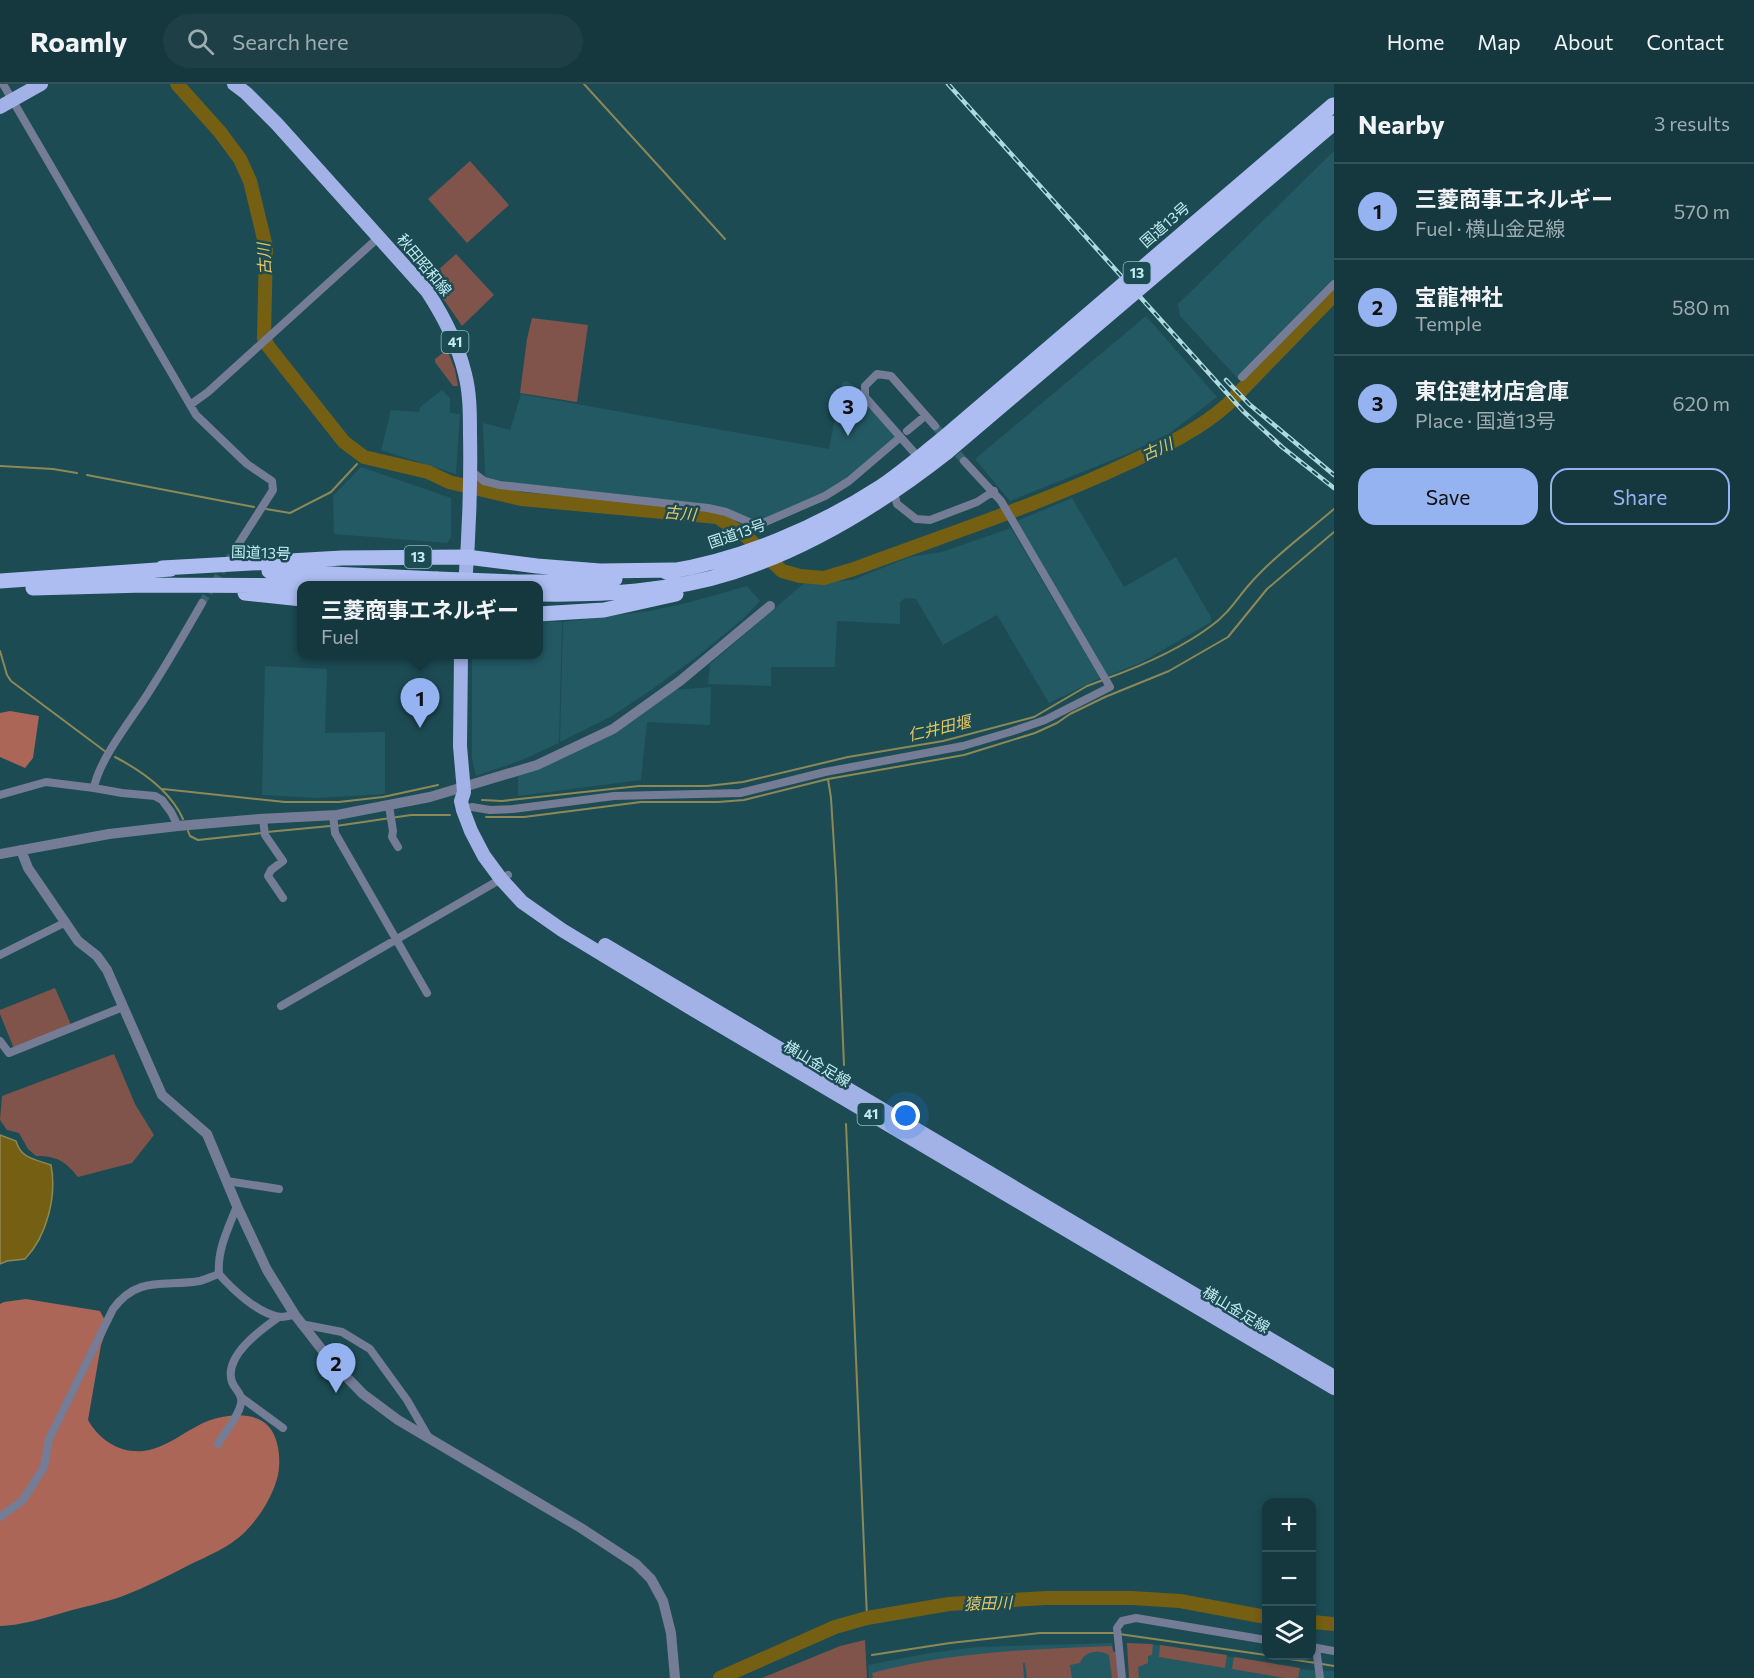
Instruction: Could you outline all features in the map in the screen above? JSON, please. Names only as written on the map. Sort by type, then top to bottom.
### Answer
[{"type":"highway","name":"国道13号","points":[[543,582],[577,582],[752,558],[830,531],[894,493],[1334,104]]},
{"type":"highway","name":"国道13号","points":[[773,550],[883,485],[919,458],[944,447],[1334,123]]},
{"type":"highway","name":"13","points":[[162,568],[342,558],[467,556],[537,566],[600,571],[674,570]]},
{"type":"highway","name":"国道13号","points":[[543,594],[588,595],[627,592],[692,582],[732,573],[752,558]]},
{"type":"highway","name":"国道13号","points":[[0,581],[162,568],[488,581]]},
{"type":"highway","name":"13","points":[[543,614],[604,610],[695,590],[732,573]]},
{"type":"highway","name":"国道13号","points":[[0,591],[145,585],[297,585]]},
{"type":"highway","points":[[145,585],[169,589],[297,598]]},
{"type":"main road","points":[[6,103],[41,84]]},
{"type":"main road","name":"秋田昭和線","points":[[234,84],[277,124],[427,291],[440,310],[455,341],[466,376],[470,406],[471,505],[467,556]]},
{"type":"main road","name":"41","points":[[465,581],[467,556]]},
{"type":"main road","name":"横山金足線","points":[[461,659],[460,746],[464,790],[461,801],[471,831],[484,856],[505,877],[561,919],[968,1158],[1334,1377]]},
{"type":"main road","name":"横山金足線","points":[[464,790],[470,799],[484,840],[522,902],[562,930],[1334,1388]]},
{"type":"street","points":[[3,84],[6,103],[196,415],[247,464],[272,481],[273,490],[234,551]]},
{"type":"street","points":[[190,405],[266,340],[379,237]]},
{"type":"street","points":[[1242,377],[1334,284]]},
{"type":"street","points":[[919,458],[865,397],[865,386],[878,374],[891,376],[935,426]]},
{"type":"street","points":[[907,431],[925,416]]},
{"type":"street","points":[[471,471],[484,481],[500,485],[708,508],[726,512],[751,523],[763,523],[825,496],[849,481],[897,440]]},
{"type":"street","points":[[471,807],[490,810],[513,809],[614,796],[740,793],[835,770],[963,746],[1045,720],[1110,687],[1001,501],[963,461]]},
{"type":"street","points":[[894,493],[897,504],[916,519],[930,520],[977,502],[994,492]]},
{"type":"street","points":[[94,788],[111,751],[153,687],[202,603]]},
{"type":"street","points":[[0,854],[109,834],[178,826],[264,827],[333,822],[390,814],[537,765],[613,729],[680,681],[770,606]]},
{"type":"street","points":[[0,795],[46,782],[122,794],[155,796],[162,800],[178,826]]},
{"type":"street","points":[[390,814],[392,837],[398,847]]},
{"type":"street","points":[[333,822],[395,940],[427,993]]},
{"type":"street","points":[[264,827],[283,861],[271,870],[268,876],[283,898]]},
{"type":"street","points":[[21,850],[28,868],[78,941],[97,956],[107,970],[162,1095],[207,1134],[267,1270],[298,1319],[346,1378],[398,1419],[581,1528],[636,1564],[651,1579],[663,1601],[670,1633],[675,1678]]},
{"type":"street","points":[[281,1006],[505,877]]},
{"type":"street","points":[[0,955],[66,922]]},
{"type":"street","points":[[0,1041],[9,1053],[123,1007]]},
{"type":"street","points":[[227,1181],[279,1189]]},
{"type":"street","points":[[237,1206],[224,1236],[218,1262],[219,1274],[242,1298],[255,1306],[279,1317],[298,1319],[342,1332],[370,1349],[406,1400],[429,1439]]},
{"type":"street","points":[[0,1517],[23,1500],[44,1467],[49,1439],[112,1309],[119,1301],[130,1292],[152,1283],[200,1281],[219,1274]]},
{"type":"street","points":[[279,1317],[252,1337],[244,1346],[234,1362],[232,1380],[242,1398],[283,1428]]},
{"type":"street","points":[[218,1444],[241,1406],[242,1398]]},
{"type":"street","points":[[1122,1678],[1117,1633],[1122,1621],[1136,1618],[1262,1639]]},
{"type":"street","points":[[1316,1647],[1334,1651]]},
{"type":"street","points":[[1316,1654],[1320,1674]]},
{"type":"shaded area","points":[[1334,151],[1334,287],[1241,382],[1180,316],[1178,304]]},
{"type":"shaded area","points":[[470,161],[509,205],[467,243],[428,199]]},
{"type":"shaded area","points":[[456,254],[494,295],[462,326],[429,278]]},
{"type":"shaded area","points":[[1146,316],[1217,397],[1170,433],[1127,454],[1010,501],[975,459]]},
{"type":"shaded area","points":[[532,318],[588,325],[577,402],[520,393]]},
{"type":"shaded area","points":[[444,352],[448,352],[458,386],[453,386],[435,362],[435,359]]},
{"type":"shaded area","points":[[847,381],[855,387],[860,396],[896,437],[847,480],[823,495],[763,522],[753,521],[728,510],[523,485],[485,477],[483,423],[510,430],[521,394],[829,449],[842,382]]},
{"type":"shaded area","points":[[442,390],[450,398],[450,413],[460,414],[456,474],[381,450],[391,410],[419,412],[420,407]]},
{"type":"shaded area","points":[[361,467],[451,498],[451,537],[447,543],[334,534],[333,496]]},
{"type":"shaded area","points":[[1072,498],[1124,587],[1176,557],[1211,617],[1211,622],[1142,662],[1108,676],[1017,521]]},
{"type":"shaded area","points":[[1011,528],[1100,678],[1049,703],[997,615],[943,645],[916,599],[905,598],[900,602],[900,624],[837,621],[835,667],[771,667],[771,686],[708,684],[710,664],[803,584],[853,580],[909,557],[942,552]]},
{"type":"shaded area","points":[[747,586],[760,601],[743,619],[654,688],[612,716],[560,742],[563,622],[649,611]]},
{"type":"shaded area","points":[[543,621],[562,622],[559,743],[522,760],[476,776],[472,758],[472,659],[543,659]]},
{"type":"shaded area","points":[[265,666],[327,669],[325,733],[385,732],[385,794],[317,798],[262,795]]},
{"type":"shaded area","points":[[711,687],[710,725],[647,722],[641,780],[518,796],[518,775],[569,754],[673,690]]},
{"type":"shaded area","points":[[10,711],[39,716],[33,758],[25,768],[0,757],[0,713]]},
{"type":"shaded area","points":[[55,988],[72,1027],[15,1051],[0,1010]]},
{"type":"shaded area","points":[[114,1054],[135,1104],[154,1135],[132,1163],[78,1177],[60,1160],[36,1156],[28,1149],[19,1133],[7,1130],[0,1120],[2,1096]]},
{"type":"shaded area","points":[[0,1135],[16,1141],[21,1152],[29,1158],[51,1165],[53,1190],[44,1227],[33,1250],[25,1259],[0,1264]]},
{"type":"shaded area","points":[[26,1299],[100,1311],[108,1326],[101,1345],[88,1420],[107,1441],[124,1449],[143,1451],[165,1444],[209,1421],[227,1416],[246,1416],[263,1421],[269,1427],[275,1437],[279,1469],[273,1491],[255,1520],[244,1533],[218,1551],[123,1596],[31,1621],[0,1626],[0,1304]]},
{"type":"shaded area","points":[[865,1640],[867,1678],[762,1678],[840,1646]]},
{"type":"shaded area","points":[[1112,1643],[1113,1651],[1116,1653],[1119,1678],[869,1678],[868,1665],[930,1653],[977,1647]]},
{"type":"shaded area","points":[[1127,1643],[1160,1645],[1307,1670],[1334,1671],[1334,1678],[1131,1678]]},
{"type":"shaded area","points":[[1127,1643],[1153,1644],[1152,1655],[1148,1656],[1148,1663],[1138,1667],[1139,1678],[1129,1678]]},
{"type":"shaded area","points":[[1160,1645],[1227,1655],[1225,1668],[1159,1657]]},
{"type":"shaded area","points":[[1112,1646],[1116,1653],[1119,1678],[1112,1678],[1109,1655],[1096,1652],[1085,1656],[1080,1663],[1070,1665],[1072,1678],[1027,1678],[1025,1663],[1023,1663],[1024,1678],[873,1678],[872,1673],[961,1656],[1021,1650]]},
{"type":"shaded area","points":[[1234,1657],[1300,1668],[1298,1678],[1232,1669]]},
{"type":"waterway","name":"古川","points":[[177,84],[220,132],[240,159],[250,181],[266,247],[264,338],[344,442],[364,457],[428,472],[449,482],[521,499],[717,517],[746,536],[782,571],[800,576],[824,578],[854,569],[1059,493],[1166,445],[1192,430],[1228,404],[1334,295]]},
{"type":"waterway","points":[[584,84],[725,239]]},
{"type":"waterway","points":[[266,509],[290,513],[331,492],[357,464]]},
{"type":"waterway","points":[[0,466],[53,469],[77,473]]},
{"type":"waterway","points":[[87,475],[254,507]]},
{"type":"waterway","name":"仁井田堰","points":[[1108,678],[1161,655],[1217,622],[1268,565],[1334,509]]},
{"type":"waterway","points":[[486,817],[524,817],[641,802],[744,800],[828,779],[964,755],[1035,733],[1105,697],[1169,671],[1228,637],[1267,589],[1334,532]]},
{"type":"waterway","points":[[0,651],[11,681],[106,752]]},
{"type":"waterway","name":"仁井田堰","points":[[482,800],[502,801],[639,786],[707,786],[743,782],[848,757],[943,741],[1034,717],[1087,686],[1103,680]]},
{"type":"waterway","points":[[115,757],[163,790],[183,819]]},
{"type":"waterway","points":[[828,779],[836,878],[844,1065]]},
{"type":"waterway","points":[[163,789],[285,802],[339,802],[383,797],[438,785]]},
{"type":"waterway","points":[[336,826],[411,815],[450,815]]},
{"type":"waterway","points":[[267,832],[330,826]]},
{"type":"waterway","points":[[188,831],[190,836],[198,840],[262,833]]},
{"type":"waterway","points":[[846,1124],[867,1618]]},
{"type":"waterway","name":"猿田川","points":[[720,1678],[835,1627],[867,1618],[949,1604],[1046,1598],[1132,1598],[1180,1601],[1262,1616]]},
{"type":"waterway","name":"猿田川","points":[[1316,1622],[1334,1624]]},
{"type":"waterway","points":[[872,1655],[1040,1633],[1114,1633]]},
{"type":"waterway","points":[[1119,1634],[1262,1654]]},
{"type":"waterway","points":[[1296,1660],[1316,1663]]},
{"type":"waterway","points":[[1322,1664],[1334,1666]]},
{"type":"tunnel","points":[[935,426],[964,461]]},
{"type":"tunnel","points":[[202,603],[234,551]]},
{"type":"railway","points":[[948,84],[1243,411],[1282,447],[1334,488]]},
{"type":"railway","points":[[1226,380],[1249,404],[1334,475]]},
{"type":"place","name":"東住建材店倉庫","points":[[848,436]]},
{"type":"place","name":"三菱商事エネルギー","points":[[420,728]]},
{"type":"place","name":"宝龍神社","points":[[336,1393]]}]
